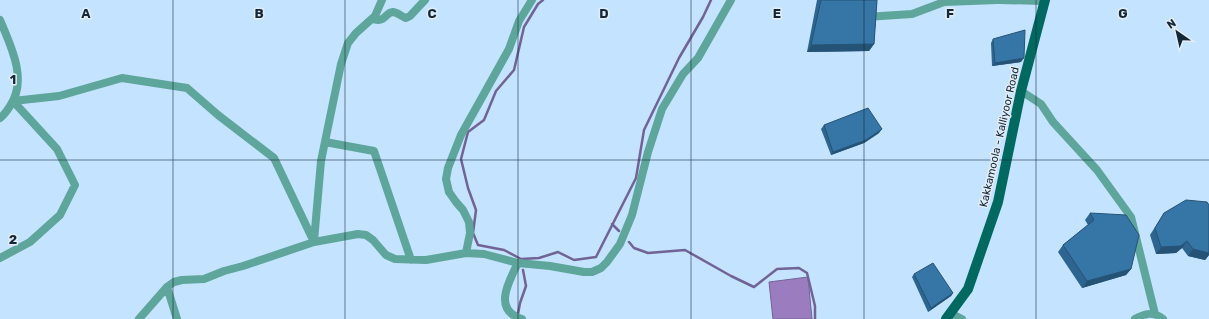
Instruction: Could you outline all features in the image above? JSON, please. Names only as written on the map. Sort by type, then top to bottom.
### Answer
[{"type":"main road","name":"Kakkamoola - Kalliyoor Road","points":[[948,316],[968,288],[998,202],[1021,91],[1044,0]]},
{"type":"street","points":[[314,242],[321,161],[341,64],[348,43],[356,33],[375,16],[382,0]]},
{"type":"street","points":[[372,19],[383,19],[392,12],[406,18],[410,16],[425,0]]},
{"type":"street","points":[[466,253],[470,234],[469,222],[463,210],[449,192],[446,179],[448,168],[461,135],[510,49],[519,21],[532,0]]},
{"type":"street","points":[[139,319],[166,287],[174,282],[204,279],[224,271],[314,242],[358,234],[366,235],[373,240],[386,255],[395,259],[426,260],[466,253],[484,254],[518,263],[550,266],[584,272],[592,272],[601,268],[620,244],[632,215],[648,152],[662,109],[683,74],[698,58],[731,0]]},
{"type":"street","points":[[857,17],[912,14],[944,2],[997,0]]},
{"type":"street","points":[[1000,0],[1044,0]]},
{"type":"street","points":[[0,20],[15,57],[18,79],[13,101],[0,118]]},
{"type":"street","points":[[13,101],[59,96],[122,78],[187,88],[218,115],[274,158],[314,242]]},
{"type":"street","points":[[1021,91],[1041,104],[1053,122],[1097,170],[1131,217],[1155,314]]},
{"type":"street","points":[[0,258],[30,242],[60,215],[75,185],[57,148],[13,101]]},
{"type":"street","points":[[325,142],[374,151],[410,260]]},
{"type":"street","points":[[518,263],[506,290],[505,300],[509,311],[517,318],[522,319]]},
{"type":"street","points":[[166,287],[177,319]]},
{"type":"street","points":[[1135,319],[1145,314],[1155,314],[1164,319]]},
{"type":"street","points":[[948,316],[962,319]]},
{"type":"shaded area","points":[[808,277],[812,319],[773,319],[769,282]]},
{"type":"building","points":[[821,0],[877,0],[874,44],[811,45]]},
{"type":"building","points":[[1025,30],[1024,58],[995,63],[993,39]]},
{"type":"building","points":[[868,108],[882,129],[866,140],[833,152],[824,125]]},
{"type":"building","points":[[1186,200],[1207,202],[1209,205],[1209,253],[1193,249],[1187,241],[1181,246],[1161,247],[1155,228],[1164,213]]},
{"type":"building","points":[[1090,213],[1126,215],[1139,235],[1131,269],[1087,281],[1063,245],[1094,220]]},
{"type":"building","points":[[933,263],[953,293],[931,308],[914,274]]},
{"type":"waterway","points":[[543,0],[538,4],[524,27],[514,70],[496,91],[484,120],[468,132],[461,159],[468,188],[476,210],[473,233],[478,245],[504,250],[521,259],[539,258],[558,252],[574,260],[596,257],[636,178],[644,130],[679,58],[703,17],[711,0]]},
{"type":"waterway","points":[[612,224],[619,231]]},
{"type":"waterway","points":[[629,242],[634,248],[648,253],[685,250],[754,287],[777,269],[799,268],[807,273],[815,306],[815,319]]},
{"type":"waterway","points":[[518,314],[526,286],[523,270]]}]
